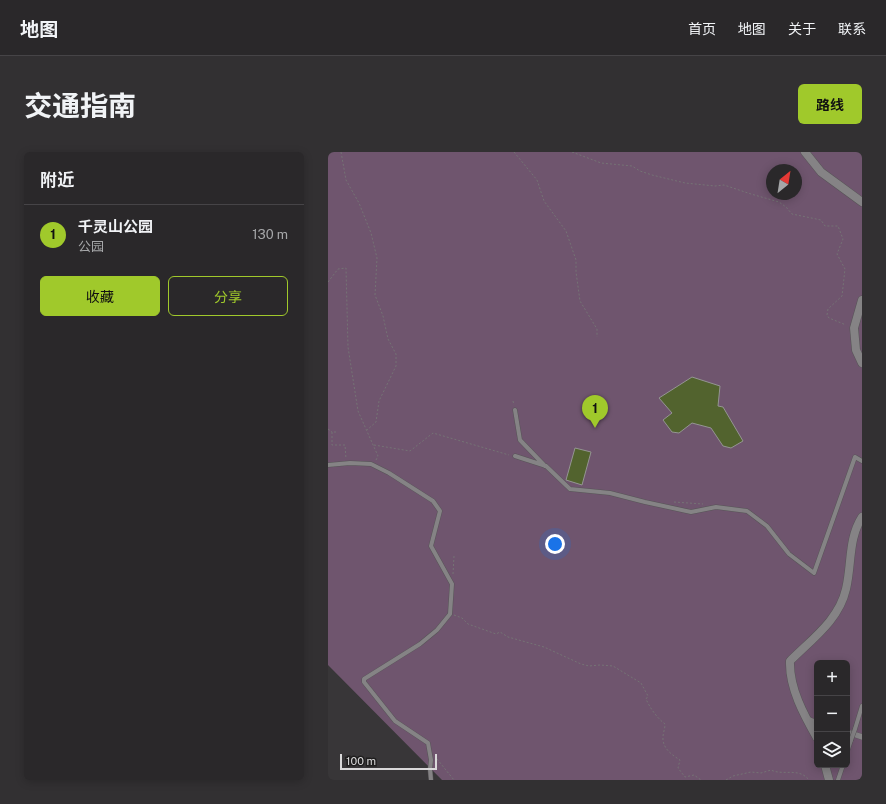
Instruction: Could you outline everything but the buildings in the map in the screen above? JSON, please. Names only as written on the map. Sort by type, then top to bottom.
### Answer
[{"type":"street","points":[[805,152],[821,172],[862,202]]},
{"type":"street","points":[[862,300],[854,328],[856,350],[862,363]]},
{"type":"street","points":[[814,732],[793,685],[790,673],[790,660],[833,619],[840,606],[846,589],[852,541],[862,517]]},
{"type":"street","points":[[807,719],[814,722]]},
{"type":"street","points":[[850,733],[862,737]]},
{"type":"street","points":[[826,768],[829,780]]},
{"type":"lane","points":[[515,410],[520,440],[570,488],[610,493],[690,512],[716,507],[747,510],[767,526],[789,554],[814,573],[855,457],[862,461]]},
{"type":"lane","points":[[515,456],[546,466]]},
{"type":"lane","points":[[328,465],[347,463],[371,464],[389,472],[433,501],[440,511],[431,546],[452,584],[450,614],[437,630],[420,644],[364,679],[364,682],[395,721],[428,743],[431,760],[431,780]]},
{"type":"lane","points":[[850,743],[862,706]]},
{"type":"lane","points":[[838,780],[842,768]]},
{"type":"path","points":[[341,152],[346,180],[359,203],[371,233],[377,258],[375,295],[383,316],[388,338],[396,354],[396,366],[379,401],[376,422],[367,430]]},
{"type":"path","points":[[514,152],[538,180],[544,201],[566,231],[576,260],[580,301],[596,329],[597,337]]},
{"type":"path","points":[[572,152],[601,163],[632,166],[640,171],[652,175],[686,183],[714,186],[724,185],[779,202],[786,206],[792,214],[821,220],[825,226],[838,226],[843,239],[837,254],[845,269],[842,296],[828,309],[827,315],[829,318],[854,328]]},
{"type":"path","points":[[328,282],[338,269],[346,268],[348,347],[358,411],[378,456],[374,466]]},
{"type":"path","points":[[328,429],[332,432],[336,432]]},
{"type":"path","points":[[332,432],[332,445],[345,445],[347,463]]},
{"type":"path","points":[[373,445],[410,451],[433,433],[515,456]]},
{"type":"path","points":[[674,502],[705,504]]},
{"type":"path","points":[[452,584],[454,556]]},
{"type":"path","points":[[450,614],[462,618],[468,624],[496,634],[500,632],[508,637],[544,647],[581,664],[589,666],[612,666],[642,683],[648,696],[646,699],[648,704],[660,721],[665,724],[665,730],[662,736],[663,744],[672,755],[680,760],[678,768],[685,777],[694,775],[701,780]]},
{"type":"path","points":[[429,751],[454,780]]},
{"type":"path","points":[[726,780],[732,776],[751,772],[761,773],[771,770],[776,772],[797,772],[807,777],[808,780]]},
{"type":"shaded area","points":[[328,152],[862,152],[862,780],[442,780],[328,665]]},
{"type":"place","name":"千灵山公园","points":[[595,428]]}]
